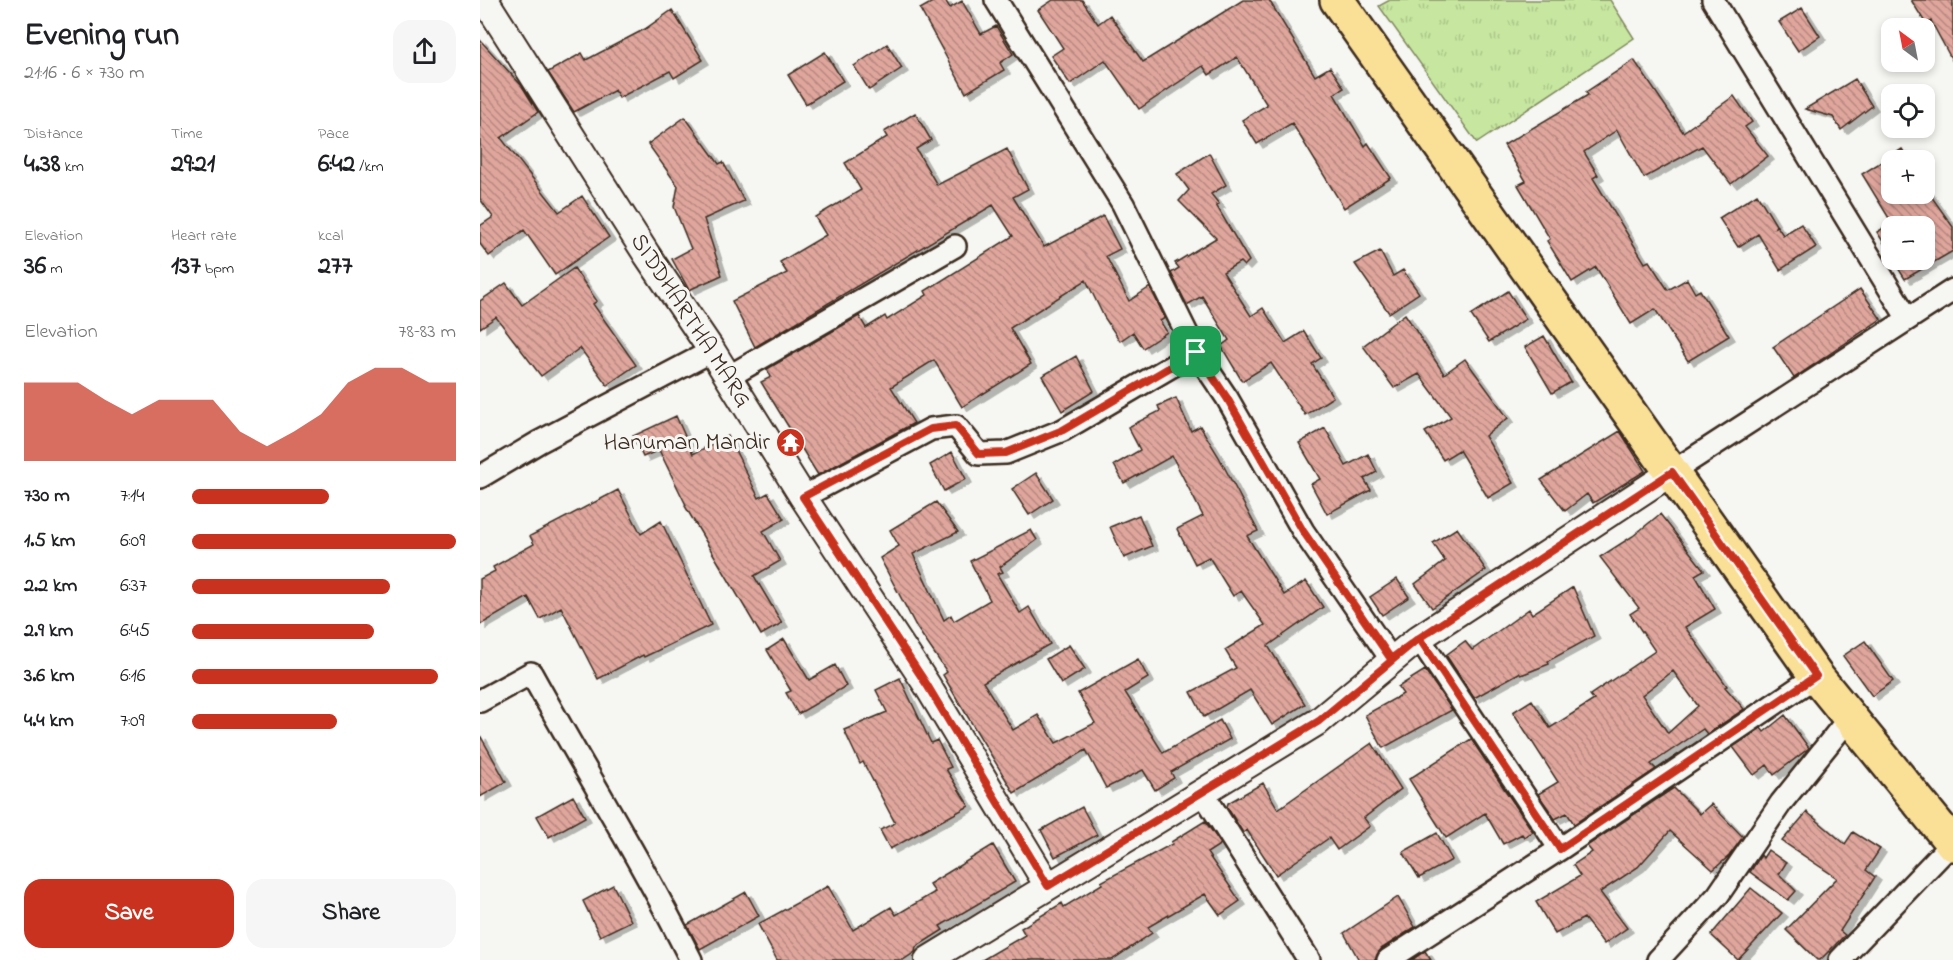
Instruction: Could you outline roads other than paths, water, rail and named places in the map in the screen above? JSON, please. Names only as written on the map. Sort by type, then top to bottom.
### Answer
[{"type":"main road","points":[[1337,0],[1816,676],[1953,844]]},
{"type":"street","name":"SIDDHARTHA MARG","points":[[484,0],[647,255],[712,351],[803,497],[927,685],[1048,886]]},
{"type":"street","points":[[996,0],[1123,204],[1196,352],[1227,398],[1303,531],[1391,659]]},
{"type":"street","points":[[1713,0],[1908,319]]},
{"type":"street","points":[[728,376],[955,246]]},
{"type":"street","points":[[928,960],[1319,721],[1419,638],[1953,290]]},
{"type":"street","points":[[480,477],[539,442],[712,351]]},
{"type":"street","points":[[803,497],[931,429],[956,426],[979,454],[1006,453],[1063,430],[1196,352]]},
{"type":"street","points":[[1419,638],[1560,849]]},
{"type":"street","points":[[480,701],[531,673],[606,809],[651,881],[691,960]]},
{"type":"street","points":[[1388,960],[1560,849],[1816,676]]},
{"type":"street","points":[[1658,960],[1718,895],[1781,803],[1850,717]]},
{"type":"street","points":[[1203,793],[1309,960]]},
{"type":"street","points":[[1840,960],[1953,844]]},
{"type":"place","name":"Hanuman Mandir","points":[[791,443]]}]
